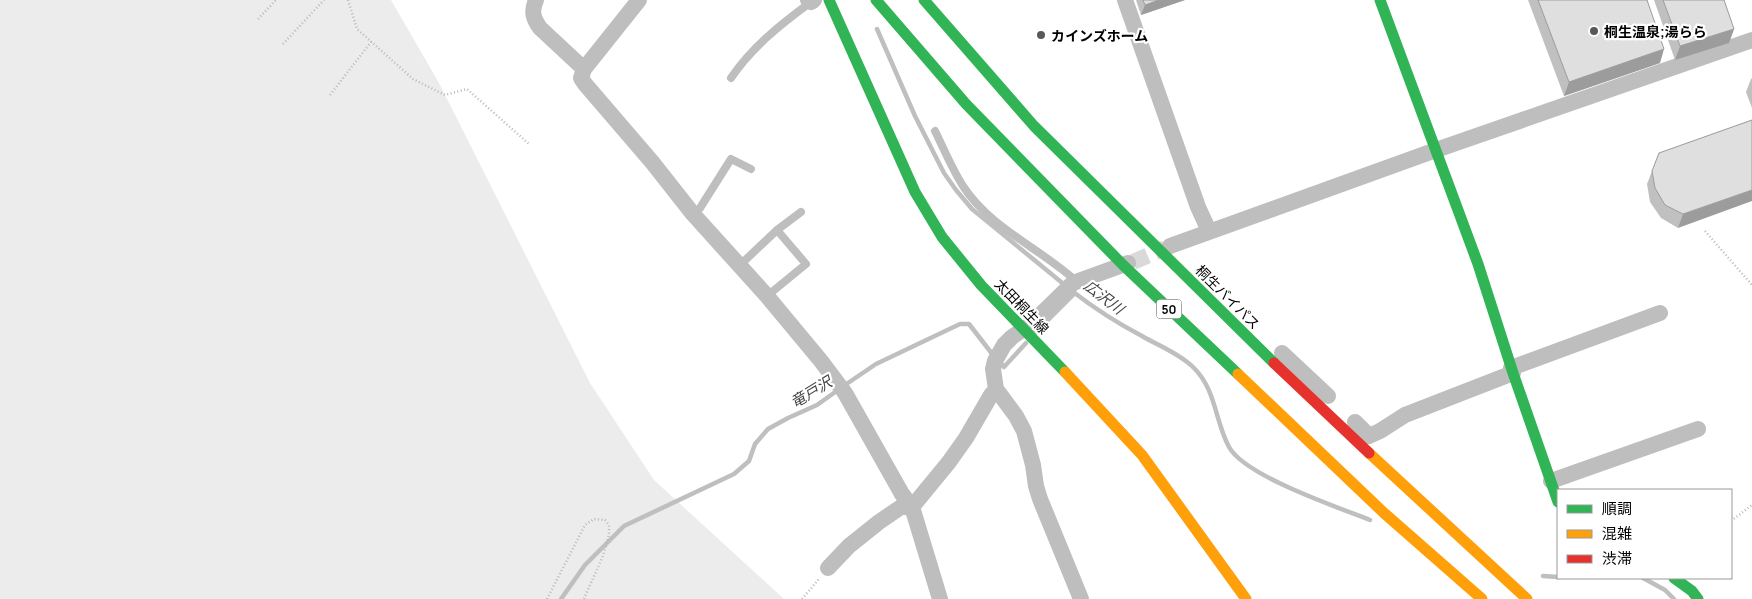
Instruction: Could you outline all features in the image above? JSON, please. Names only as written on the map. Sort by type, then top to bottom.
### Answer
[{"type":"main road","name":"太田桐生線","points":[[829,0],[908,176],[934,225],[950,248],[981,285],[1091,398],[1142,455],[1246,599]]},
{"type":"main road","name":"50","points":[[876,0],[966,104],[1049,187],[1132,261],[1384,513],[1486,596]]},
{"type":"main road","name":"桐生バイパス","points":[[924,0],[1034,126],[1296,385],[1524,596]]},
{"type":"main road","points":[[1380,0],[1478,264],[1512,370],[1557,499]]},
{"type":"main road","name":"50","points":[[1392,459],[1472,535],[1524,596]]},
{"type":"main road","name":"50","points":[[1468,572],[1486,596]]},
{"type":"main road","points":[[1675,579],[1692,591],[1698,599]]},
{"type":"street","points":[[536,0],[533,14],[534,20],[584,70]]},
{"type":"street","points":[[639,0],[584,70],[581,78],[584,84],[652,162],[693,214],[740,265],[822,361],[845,393],[902,494],[912,507],[940,599]]},
{"type":"street","points":[[937,0],[973,42],[1070,146],[1170,246],[1375,442],[1380,431],[1405,415],[1512,370],[1660,313]]},
{"type":"street","points":[[1125,0],[1198,207],[1209,231]]},
{"type":"street","points":[[1170,246],[1436,150],[1752,40]]},
{"type":"street","points":[[1081,599],[1040,499],[1024,431],[1016,416],[996,389],[993,370],[998,353],[1012,337],[1031,324],[1071,285],[1132,261]]},
{"type":"street","points":[[828,568],[849,546],[879,522],[901,508],[912,507],[955,454],[996,389]]},
{"type":"street","points":[[1551,481],[1698,429]]},
{"type":"lane","points":[[731,78],[761,42],[811,1]]},
{"type":"lane","points":[[935,131],[963,186],[978,204],[1071,285]]},
{"type":"lane","points":[[693,214],[700,208],[731,159],[751,169]]},
{"type":"lane","points":[[740,265],[777,230],[801,212]]},
{"type":"lane","points":[[767,296],[806,264],[777,230]]},
{"type":"path","points":[[258,19],[276,0]]},
{"type":"path","points":[[283,44],[324,0]]},
{"type":"path","points":[[348,0],[357,29],[413,79],[445,95],[467,89],[529,144]]},
{"type":"path","points":[[330,95],[371,42]]},
{"type":"path","points":[[1705,230],[1752,285]]},
{"type":"path","points":[[1732,520],[1752,505]]},
{"type":"path","points":[[547,599],[585,525],[594,519],[605,520],[609,525],[610,534],[584,599]]},
{"type":"path","points":[[802,599],[828,568]]},
{"type":"shaded area","points":[[0,0],[391,0],[439,83],[590,383],[654,480],[784,599],[0,599]]},
{"type":"building","points":[[1143,0],[1159,0],[1145,5]]},
{"type":"building","name":"桐生温泉;湯らら","points":[[1538,0],[1647,0],[1664,49],[1569,82]]},
{"type":"building","points":[[1663,0],[1724,0],[1734,29],[1680,46]]},
{"type":"building","points":[[1752,120],[1752,190],[1683,214],[1665,205],[1655,188],[1652,171],[1659,153]]},
{"type":"waterway","name":"広沢川","points":[[877,29],[915,116],[944,173],[956,190],[972,209],[1066,286]]},
{"type":"waterway","name":"広沢川","points":[[1072,291],[1106,315],[1176,354],[1194,368],[1207,386],[1224,437],[1238,458],[1253,469],[1293,490],[1370,520]]},
{"type":"waterway","name":"竜戸沢","points":[[1035,333],[1075,293]]},
{"type":"waterway","name":"竜戸沢","points":[[845,385],[876,364],[960,324],[969,324],[993,355]]},
{"type":"waterway","name":"竜戸沢","points":[[1000,362],[1004,367],[1026,343]]},
{"type":"waterway","name":"竜戸沢","points":[[561,599],[585,565],[624,526],[734,474],[749,461],[755,444],[768,429],[817,405],[838,390]]},
{"type":"waterway","name":"広沢川","points":[[1543,576],[1557,577]]},
{"type":"waterway","name":"広沢川","points":[[1645,579],[1665,590],[1674,599]]},
{"type":"tunnel","points":[[1133,262],[1165,248]]},
{"type":"traffic: fast","points":[[829,0],[915,192],[942,237],[981,285],[1065,372]]},
{"type":"traffic: fast","points":[[876,0],[966,104],[1123,265],[1238,374]]},
{"type":"traffic: fast","points":[[924,0],[1034,126],[1274,363]]},
{"type":"traffic: fast","points":[[1380,0],[1478,264],[1513,373],[1557,499]]},
{"type":"traffic: fast","points":[[1675,579],[1692,591],[1698,599]]},
{"type":"traffic: slow","points":[[1065,372],[1142,455],[1246,599]]},
{"type":"traffic: slow","points":[[1238,374],[1384,513],[1482,599]]},
{"type":"traffic: slow","points":[[1369,453],[1527,599]]},
{"type":"traffic: jam","points":[[1274,363],[1369,453]]},
{"type":"place","name":"桐生温泉;湯らら","points":[[1594,31]]},
{"type":"place","name":"カインズホーム","points":[[1041,35]]}]
